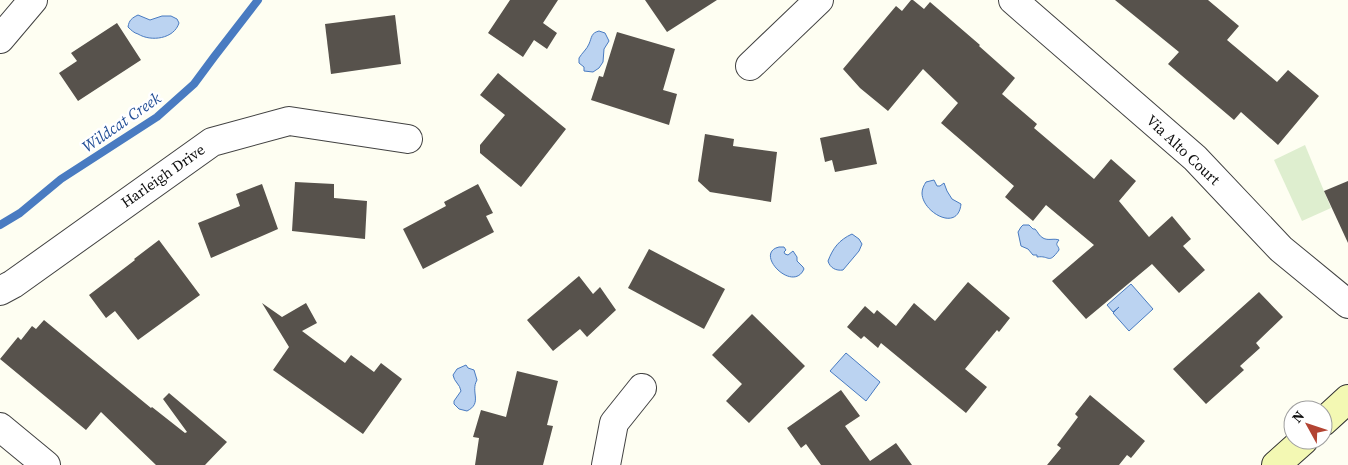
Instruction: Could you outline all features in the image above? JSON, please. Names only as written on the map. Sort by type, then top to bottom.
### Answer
[{"type":"street","points":[[0,40],[33,0]]},
{"type":"street","points":[[750,66],[819,0]]},
{"type":"street","name":"Via Alto Court","points":[[1013,0],[1196,158],[1281,249],[1348,304]]},
{"type":"street","name":"Harleigh Drive","points":[[0,291],[13,284],[212,142],[289,121],[408,139]]},
{"type":"street","points":[[606,465],[614,423],[642,388]]},
{"type":"street","points":[[1333,413],[1348,399]]},
{"type":"street","points":[[0,427],[46,465]]},
{"type":"street","points":[[1276,465],[1293,450]]},
{"type":"green space","points":[[1305,145],[1331,208],[1302,221],[1274,160]]},
{"type":"water","points":[[138,15],[150,20],[162,16],[171,16],[177,19],[179,23],[172,33],[167,36],[149,38],[135,33],[128,27],[131,20]]},
{"type":"water","points":[[599,31],[605,33],[609,41],[604,49],[603,62],[593,72],[584,71],[584,67],[579,63],[579,58],[588,46],[593,34]]},
{"type":"water","points":[[934,180],[937,186],[944,183],[952,199],[961,204],[958,213],[954,217],[940,217],[928,207],[924,200],[922,192],[926,182]]},
{"type":"water","points":[[1023,225],[1029,225],[1045,239],[1059,240],[1057,244],[1059,250],[1053,257],[1037,257],[1037,255],[1033,255],[1028,249],[1021,246],[1018,232]]},
{"type":"water","points":[[852,234],[862,244],[859,251],[843,270],[830,266],[828,261],[832,252],[840,242]]},
{"type":"water","points":[[779,247],[784,247],[786,250],[785,254],[788,255],[793,251],[797,261],[804,269],[799,275],[792,277],[784,275],[773,263],[770,256],[772,251]]},
{"type":"water","points":[[1131,284],[1153,309],[1129,331],[1113,313],[1119,307],[1113,312],[1107,305]]},
{"type":"water","points":[[846,353],[880,382],[866,401],[830,371]]},
{"type":"water","points":[[466,365],[474,370],[477,380],[475,384],[475,401],[472,408],[467,411],[459,409],[454,404],[461,391],[453,375],[457,369]]},
{"type":"building","points":[[510,0],[558,0],[543,23],[557,33],[547,49],[534,40],[523,57],[488,33]]},
{"type":"building","points":[[645,0],[717,0],[667,32]]},
{"type":"building","points":[[911,0],[924,9],[930,2],[1015,78],[1002,94],[1037,124],[1034,128],[1094,179],[1111,159],[1136,181],[1119,201],[1149,237],[1172,216],[1191,239],[1183,246],[1205,270],[1179,293],[1152,264],[1086,319],[1052,281],[1094,245],[1046,205],[1033,221],[1005,197],[1014,186],[941,123],[958,103],[923,69],[888,111],[860,88],[843,69],[896,6],[902,11]]},
{"type":"building","points":[[1115,0],[1208,0],[1239,26],[1227,40],[1277,82],[1288,70],[1319,96],[1278,145],[1241,112],[1234,120],[1168,64],[1179,52]]},
{"type":"building","points":[[395,15],[401,64],[331,74],[325,24]]},
{"type":"building","points":[[117,23],[141,60],[78,101],[59,73],[77,61],[71,53]]},
{"type":"building","points":[[617,32],[675,49],[663,90],[677,94],[669,125],[591,100],[599,76],[603,77]]},
{"type":"building","points":[[498,73],[566,129],[521,187],[480,153],[480,145],[505,115],[480,95]]},
{"type":"building","points":[[869,128],[877,164],[835,172],[832,160],[825,162],[820,138]]},
{"type":"building","points":[[705,134],[734,139],[733,146],[777,152],[771,202],[710,192],[698,181]]},
{"type":"building","points":[[1348,181],[1348,243],[1324,191]]},
{"type":"building","points":[[295,182],[334,184],[334,198],[367,201],[365,239],[292,231]]},
{"type":"building","points":[[262,184],[278,229],[211,258],[198,223],[240,206],[236,194]]},
{"type":"building","points":[[478,184],[493,213],[486,216],[494,232],[423,269],[403,229],[446,206],[444,202]]},
{"type":"building","points":[[159,240],[200,295],[138,340],[115,311],[106,318],[89,295]]},
{"type":"building","points":[[649,249],[725,289],[704,329],[628,288]]},
{"type":"building","points":[[579,276],[593,294],[600,287],[616,310],[587,337],[580,329],[553,351],[527,320]]},
{"type":"building","points":[[968,282],[1010,318],[999,332],[997,330],[965,369],[987,387],[966,413],[881,343],[878,348],[864,336],[861,339],[847,327],[865,306],[874,314],[877,310],[896,326],[914,303],[935,321]]},
{"type":"building","points":[[1259,292],[1283,317],[1256,343],[1260,348],[1240,366],[1244,370],[1206,404],[1173,369]]},
{"type":"building","points":[[262,303],[282,317],[306,303],[317,323],[302,331],[345,363],[351,355],[374,372],[381,363],[402,379],[363,434],[273,370],[289,347]]},
{"type":"building","points":[[752,314],[805,366],[749,423],[726,401],[742,384],[712,355]]},
{"type":"building","points":[[44,320],[151,408],[185,433],[187,432],[163,399],[169,393],[227,442],[205,465],[156,465],[101,412],[86,430],[0,359],[18,337],[21,340],[32,326],[36,329]]},
{"type":"building","points":[[517,371],[558,381],[547,425],[553,426],[543,465],[475,465],[479,438],[473,437],[481,410],[506,417]]},
{"type":"building","points":[[841,390],[860,416],[845,426],[870,461],[896,443],[912,465],[821,465],[806,444],[801,448],[787,428]]},
{"type":"building","points":[[1090,395],[1145,441],[1131,458],[1127,455],[1119,465],[1047,465],[1061,448],[1057,445],[1078,417],[1075,414]]},
{"type":"waterway","name":"Wildcat Creek","points":[[0,225],[20,213],[61,179],[157,117],[194,84],[258,0]]}]
